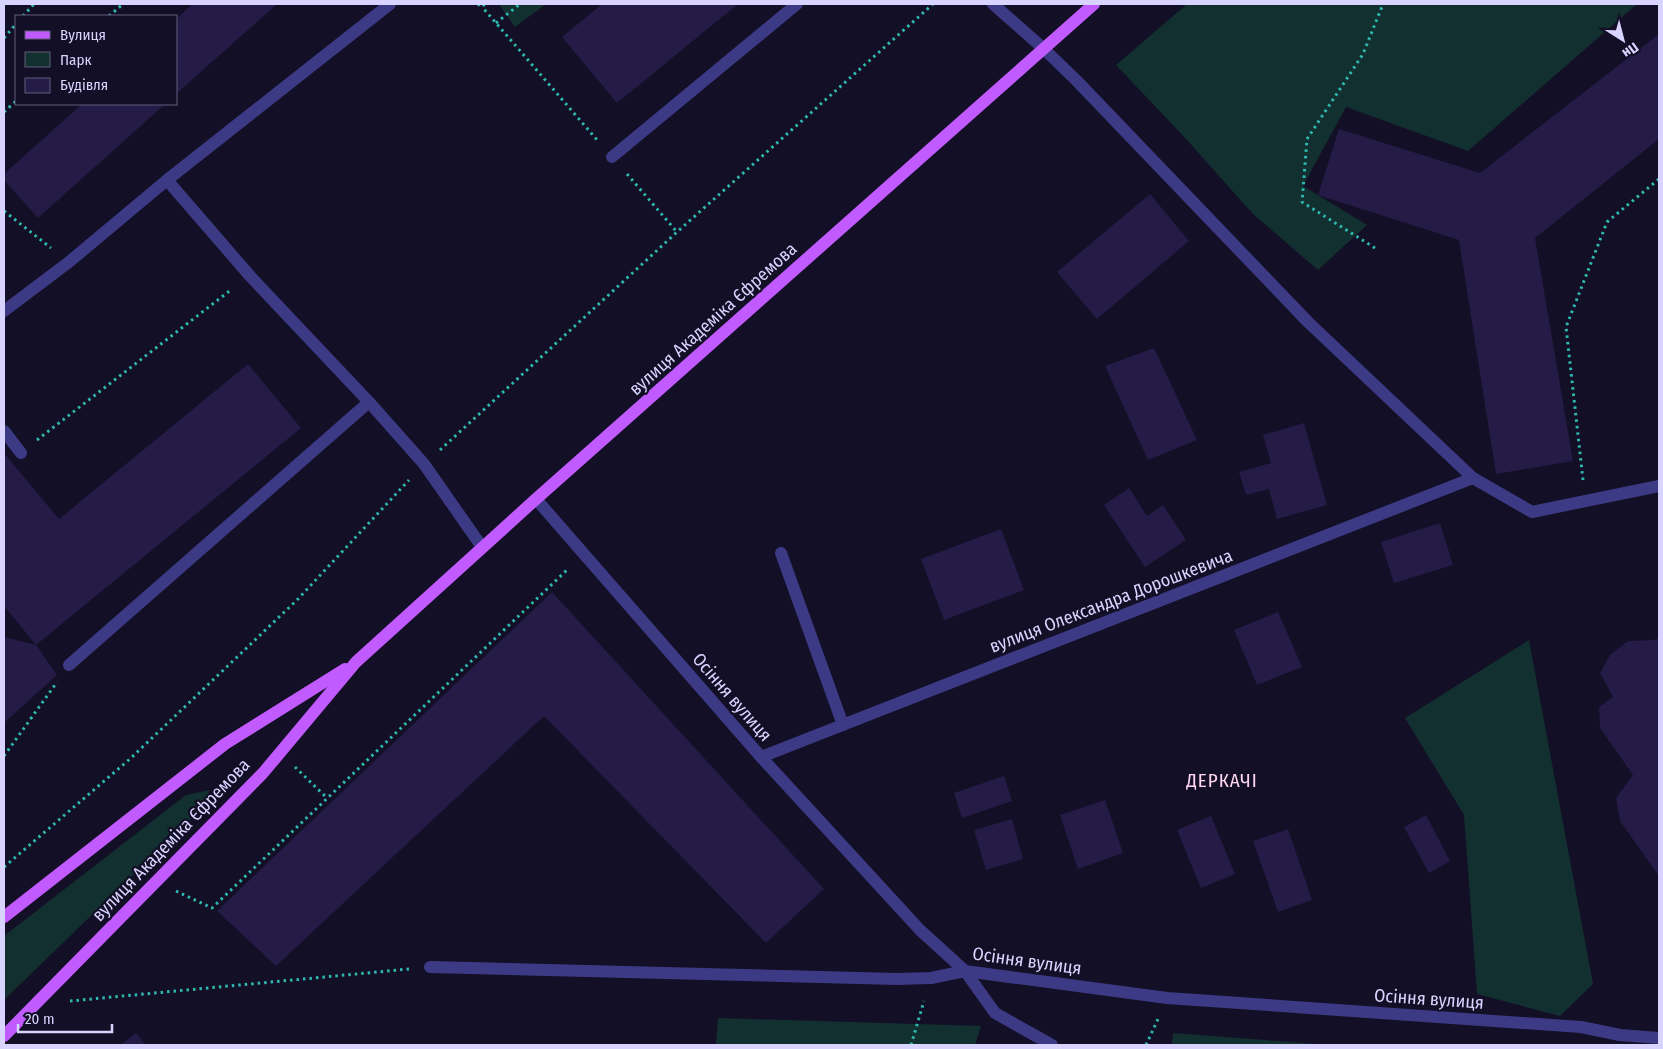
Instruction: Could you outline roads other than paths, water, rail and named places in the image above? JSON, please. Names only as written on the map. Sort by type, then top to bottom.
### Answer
[{"type":"main road","name":"вулиця Академіка Єфремова","points":[[4,1036],[256,780],[356,662],[482,547],[1094,4]]},
{"type":"main road","name":"вулиця Академіка Єфремова","points":[[4,917],[226,744],[356,662]]},
{"type":"street","points":[[4,311],[69,262],[167,180],[390,4]]},
{"type":"street","points":[[612,156],[797,4]]},
{"type":"street","points":[[993,4],[1044,49],[1308,322],[1473,478],[1532,512],[1659,486]]},
{"type":"street","points":[[167,180],[250,276],[369,402],[424,464],[482,547]]},
{"type":"street","points":[[69,665],[369,402]]},
{"type":"street","points":[[4,431],[21,453]]},
{"type":"street","name":"вулиця Олександра Дорошкевича","points":[[761,758],[1473,478]]},
{"type":"street","name":"Осіння вулиця","points":[[536,499],[761,758],[920,930],[965,971],[1167,998],[1581,1027],[1620,1035],[1659,1038]]},
{"type":"street","points":[[781,554],[843,725]]},
{"type":"street","points":[[430,967],[897,979],[930,978],[965,971],[994,1013],[1052,1045]]},
{"type":"district","name":"ДЕРКАЧІ","points":[[1222,780]]}]
